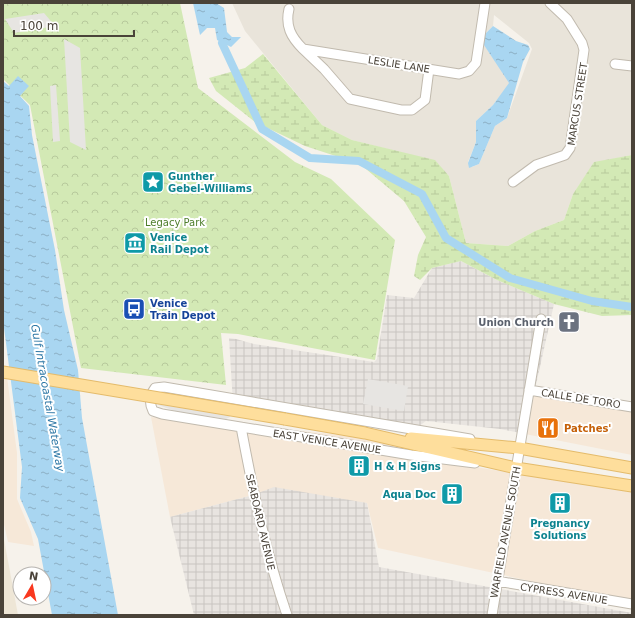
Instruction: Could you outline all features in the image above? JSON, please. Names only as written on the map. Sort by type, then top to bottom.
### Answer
[{"type":"main road","name":"EAST VENICE AVENUE","points":[[3,372],[365,433],[516,468],[632,486]]},
{"type":"main road","name":"EAST VENICE AVENUE","points":[[365,433],[519,448],[632,468]]},
{"type":"street","name":"LESLIE LANE","points":[[303,49],[459,74],[469,72],[476,63],[485,3]]},
{"type":"street","name":"MARCUS STREET","points":[[513,182],[536,165],[565,155],[570,148],[584,50],[582,43],[567,19],[550,3]]},
{"type":"street","points":[[289,9],[289,30],[294,40],[324,69],[350,99],[401,110],[412,110],[424,100],[429,69]]},
{"type":"street","points":[[615,64],[632,66]]},
{"type":"street","name":"WARFIELD AVENUE SOUTH","points":[[492,615],[496,582],[541,319]]},
{"type":"street","name":"EAST VENICE AVENUE","points":[[516,468],[411,455],[157,413],[153,411],[150,403],[152,392],[155,388],[167,387],[412,428],[519,448]]},
{"type":"street","name":"CALLE DE TORO","points":[[529,390],[632,407]]},
{"type":"street","name":"SEABOARD AVENUE","points":[[241,427],[256,506],[267,552],[287,615]]},
{"type":"street","name":"CYPRESS AVENUE","points":[[496,582],[632,604]]},
{"type":"shaded area","points":[[232,3],[632,3],[632,155],[594,163],[573,194],[564,220],[535,231],[508,246],[466,243],[449,176],[435,161],[352,140],[322,125],[245,31]],"holes":[[[494,15],[529,43],[532,49],[507,118],[495,126],[479,164],[472,167],[468,162],[476,142],[476,121],[493,105],[510,83],[480,39],[493,26]]]},
{"type":"shaded area","points":[[44,13],[55,26],[14,33],[5,19]]},
{"type":"shaded area","points":[[64,39],[80,48],[86,150],[70,142]]},
{"type":"shaded area","points":[[56,85],[60,141],[53,142],[50,86]]},
{"type":"shaded area","points":[[461,261],[497,280],[554,304],[525,434],[500,429],[426,421],[411,432],[233,404],[229,338],[254,344],[374,362],[377,359],[387,295],[414,298],[432,268]]},
{"type":"shaded area","points":[[3,377],[7,377],[17,453],[17,499],[31,532],[34,546],[8,542],[3,520]]},
{"type":"shaded area","points":[[368,379],[408,386],[404,411],[363,404]]},
{"type":"shaded area","points":[[161,390],[229,400],[232,403],[230,417],[226,419],[175,411],[161,406],[157,404],[157,391]]},
{"type":"shaded area","points":[[534,391],[632,407],[632,455],[525,434]]},
{"type":"shaded area","points":[[151,417],[364,437],[411,448],[418,458],[632,492],[632,603],[378,548],[367,503],[253,495],[170,517]]},
{"type":"shaded area","points":[[274,487],[367,503],[379,567],[632,613],[632,615],[194,615],[170,517],[253,495]]},
{"type":"shaded area","points":[[3,534],[12,583],[12,606],[16,606],[18,615],[3,615]]},
{"type":"green space","name":"Legacy Park","points":[[3,3],[180,3],[198,88],[295,162],[331,179],[395,240],[375,360],[238,334],[221,333],[226,385],[81,368],[30,105],[3,79]]},
{"type":"green space","points":[[263,54],[322,125],[352,140],[435,160],[449,176],[466,243],[508,246],[535,231],[564,220],[573,194],[594,162],[632,155],[632,315],[602,316],[554,304],[497,280],[461,261],[432,268],[420,280],[414,276],[418,255],[426,237],[404,201],[360,164],[305,146],[255,122],[216,91],[209,78],[245,68]]},
{"type":"water","points":[[193,3],[216,3],[224,8],[227,32],[232,37],[241,37],[231,47],[217,40],[215,28],[207,28],[200,35]]},
{"type":"water","points":[[493,26],[516,41],[528,45],[530,49],[523,62],[507,118],[495,126],[479,164],[469,168],[468,163],[476,142],[476,121],[493,105],[509,83],[480,39]]},
{"type":"water","name":"Gulf Intracoastal Waterway","points":[[18,76],[29,86],[20,96],[29,106],[32,135],[55,250],[64,310],[78,370],[82,418],[118,615],[52,615],[50,606],[52,606],[52,566],[43,566],[38,539],[20,498],[22,467],[3,320],[3,81],[9,86]]},
{"type":"waterway","points":[[222,43],[262,129],[310,158],[359,161],[422,194],[446,238],[510,278],[592,301],[632,307]]},
{"type":"place","name":"Gunther Gebel-Williams","points":[[153,182]]},
{"type":"place","name":"Venice Rail Depot","points":[[135,243]]},
{"type":"place","name":"Venice Train Depot","points":[[134,309]]},
{"type":"place","name":"Union Church","points":[[569,322]]},
{"type":"place","name":"Patches'","points":[[548,428]]},
{"type":"place","name":"H & H Signs","points":[[359,466]]},
{"type":"place","name":"Aqua Doc","points":[[452,494]]},
{"type":"place","name":"Pregnancy Solutions","points":[[560,503]]}]
